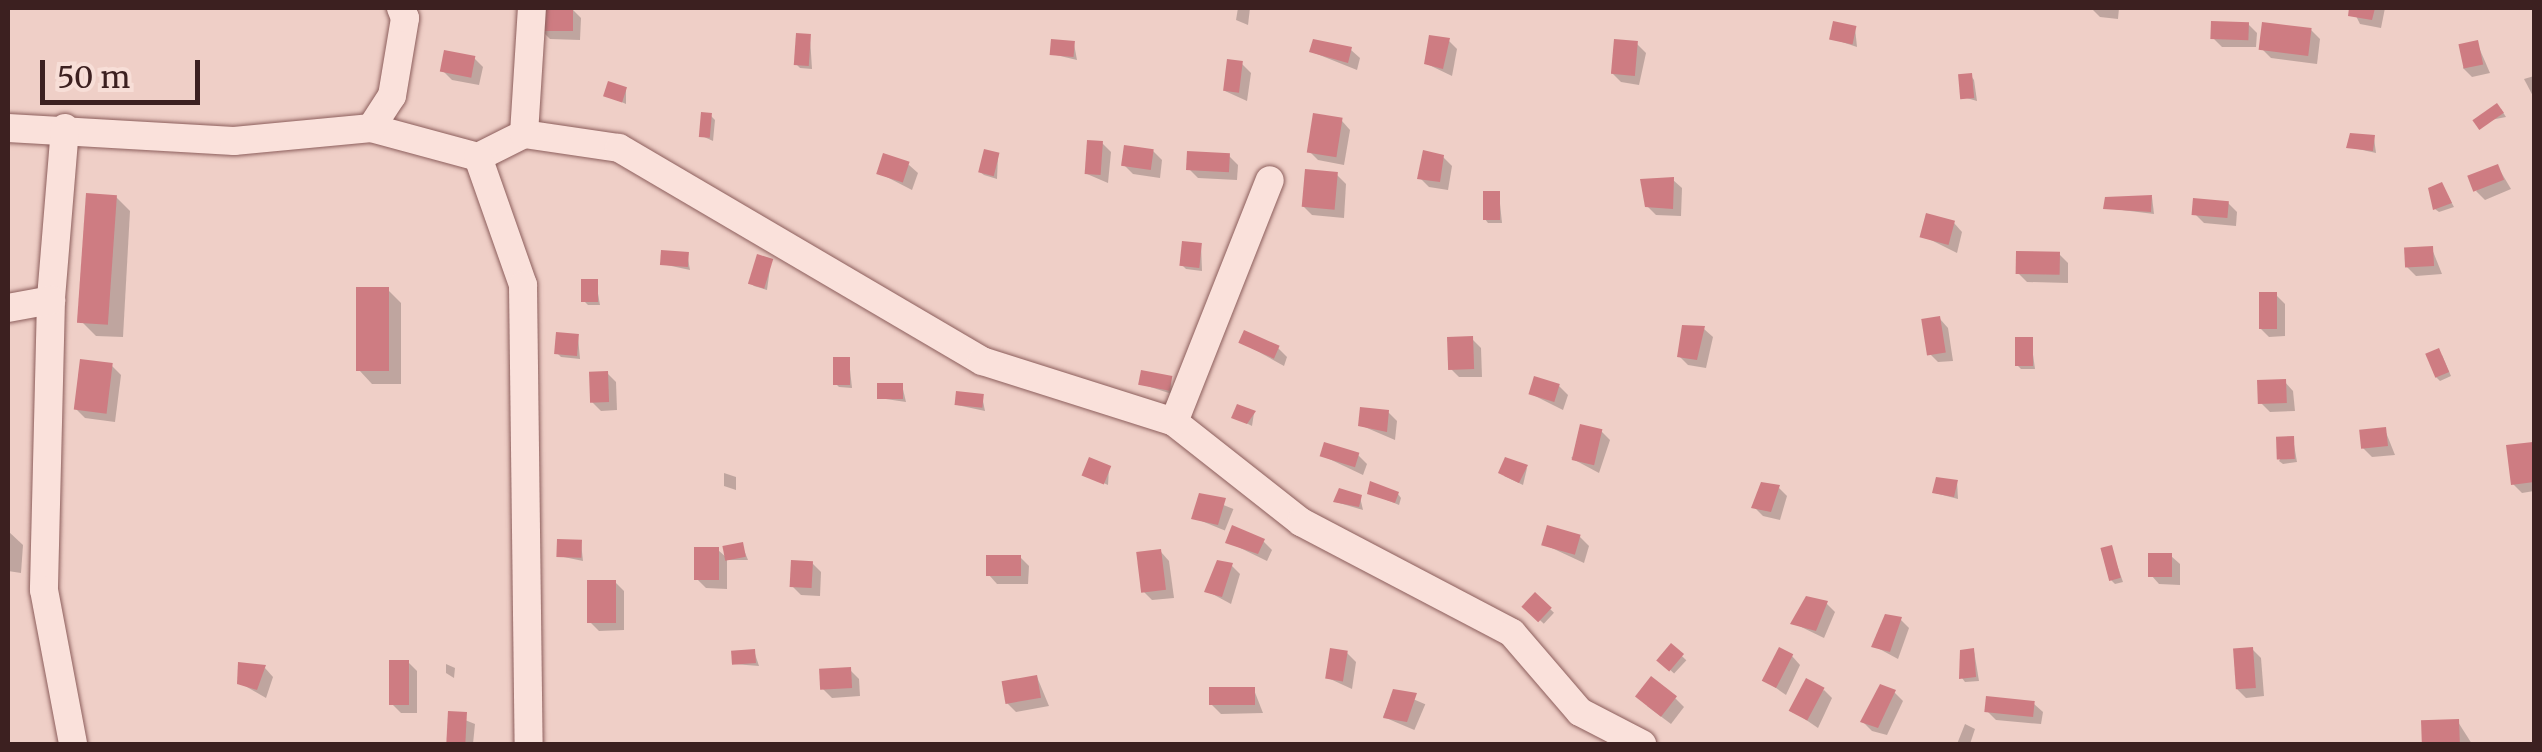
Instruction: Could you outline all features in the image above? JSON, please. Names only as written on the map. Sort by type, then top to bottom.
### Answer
[{"type":"street","points":[[371,128],[392,96],[405,18],[401,8]]},
{"type":"street","points":[[524,134],[532,8]]},
{"type":"street","points":[[8,128],[65,128],[234,140],[371,128],[478,157],[524,134],[619,148],[982,360],[1174,422],[1301,522],[1512,632],[1580,712],[1642,744]]},
{"type":"street","points":[[65,128],[52,300],[44,590],[73,744]]},
{"type":"street","points":[[478,157],[522,286],[529,744]]},
{"type":"street","points":[[1174,422],[1270,180]]},
{"type":"street","points":[[8,308],[52,300]]},
{"type":"building","points":[[540,8],[573,8],[573,31],[540,31]]},
{"type":"building","points":[[2349,8],[2375,8],[2372,20],[2348,16]]},
{"type":"building","points":[[1833,21],[1856,26],[1853,45],[1829,40]]},
{"type":"building","points":[[2211,21],[2249,22],[2248,40],[2210,39]]},
{"type":"building","points":[[2262,22],[2312,28],[2308,56],[2259,50]]},
{"type":"building","points":[[796,33],[811,34],[809,66],[794,65]]},
{"type":"building","points":[[1429,35],[1450,38],[1443,69],[1424,64]]},
{"type":"building","points":[[1051,39],[1075,41],[1074,57],[1050,55]]},
{"type":"building","points":[[1313,39],[1352,47],[1348,63],[1309,52]]},
{"type":"building","points":[[1614,39],[1638,41],[1635,76],[1611,74]]},
{"type":"building","points":[[2478,40],[2483,64],[2464,69],[2458,44]]},
{"type":"building","points":[[444,50],[475,56],[471,78],[440,72]]},
{"type":"building","points":[[1227,59],[1243,61],[1239,93],[1223,91]]},
{"type":"building","points":[[1972,73],[1974,98],[1960,99],[1958,74]]},
{"type":"building","points":[[608,81],[627,87],[622,102],[603,96]]},
{"type":"building","points":[[2497,103],[2504,113],[2479,130],[2472,120]]},
{"type":"building","points":[[701,112],[712,113],[710,138],[699,137]]},
{"type":"building","points":[[1313,113],[1343,118],[1336,157],[1307,153]]},
{"type":"building","points":[[2350,133],[2375,135],[2373,151],[2346,148]]},
{"type":"building","points":[[1087,140],[1103,141],[1101,175],[1085,174]]},
{"type":"building","points":[[1124,145],[1154,149],[1151,170],[1121,166]]},
{"type":"building","points":[[984,149],[1000,153],[994,176],[978,172]]},
{"type":"building","points":[[1423,150],[1444,155],[1440,182],[1417,179]]},
{"type":"building","points":[[1187,151],[1230,153],[1229,172],[1186,170]]},
{"type":"building","points":[[883,153],[910,162],[903,183],[876,174]]},
{"type":"building","points":[[2498,164],[2504,180],[2473,192],[2467,176]]},
{"type":"building","points":[[1305,169],[1338,172],[1335,210],[1302,207]]},
{"type":"building","points":[[1674,177],[1673,209],[1645,207],[1640,179]]},
{"type":"building","points":[[2442,182],[2452,203],[2433,210],[2428,188]]},
{"type":"building","points":[[1483,191],[1500,191],[1500,220],[1483,220]]},
{"type":"building","points":[[86,193],[117,195],[108,325],[77,323]]},
{"type":"building","points":[[2152,195],[2151,212],[2103,209],[2105,197]]},
{"type":"building","points":[[2193,198],[2229,201],[2227,218],[2192,215]]},
{"type":"building","points":[[1926,213],[1955,221],[1949,245],[1920,237]]},
{"type":"building","points":[[1182,241],[1202,243],[1199,268],[1179,266]]},
{"type":"building","points":[[2433,246],[2434,266],[2405,267],[2404,248]]},
{"type":"building","points":[[661,250],[689,252],[688,267],[660,265]]},
{"type":"building","points":[[2016,251],[2060,252],[2060,275],[2016,274]]},
{"type":"building","points":[[757,254],[773,259],[764,289],[748,284]]},
{"type":"building","points":[[581,279],[598,279],[598,302],[581,302]]},
{"type":"building","points":[[356,287],[389,287],[389,371],[356,371]]},
{"type":"building","points":[[2259,292],[2277,292],[2277,329],[2259,329]]},
{"type":"building","points":[[1940,316],[1946,353],[1927,356],[1921,319]]},
{"type":"building","points":[[1682,325],[1705,326],[1697,360],[1677,357]]},
{"type":"building","points":[[1244,330],[1280,346],[1274,359],[1238,343]]},
{"type":"building","points":[[556,332],[579,334],[577,356],[554,354]]},
{"type":"building","points":[[1473,336],[1474,369],[1448,370],[1447,337]]},
{"type":"building","points":[[2015,337],[2033,337],[2033,366],[2015,366]]},
{"type":"building","points":[[2439,348],[2449,372],[2435,378],[2425,354]]},
{"type":"building","points":[[833,357],[850,357],[850,385],[833,385]]},
{"type":"building","points":[[80,359],[113,363],[107,414],[74,410]]},
{"type":"building","points":[[1141,370],[1172,376],[1170,391],[1138,385]]},
{"type":"building","points":[[608,371],[609,402],[590,403],[589,372]]},
{"type":"building","points":[[1534,376],[1560,384],[1554,402],[1528,394]]},
{"type":"building","points":[[2286,379],[2287,403],[2258,404],[2257,380]]},
{"type":"building","points":[[877,383],[903,383],[903,399],[877,399]]},
{"type":"building","points":[[956,391],[984,394],[982,408],[955,405]]},
{"type":"building","points":[[1237,404],[1256,411],[1247,424],[1231,418]]},
{"type":"building","points":[[1360,407],[1389,410],[1387,432],[1358,426]]},
{"type":"building","points":[[1580,424],[1602,429],[1594,465],[1572,460]]},
{"type":"building","points":[[2386,427],[2388,446],[2361,449],[2359,430]]},
{"type":"building","points":[[2294,436],[2295,459],[2277,460],[2276,437]]},
{"type":"building","points":[[1324,442],[1359,453],[1355,467],[1320,456]]},
{"type":"building","points":[[2533,442],[2534,482],[2511,485],[2506,445]]},
{"type":"building","points":[[1089,457],[1111,466],[1104,485],[1082,476]]},
{"type":"building","points":[[1505,457],[1528,465],[1519,483],[1498,473]]},
{"type":"building","points":[[1936,477],[1958,480],[1954,497],[1932,493]]},
{"type":"building","points":[[1370,481],[1399,492],[1395,503],[1367,494]]},
{"type":"building","points":[[1761,482],[1780,485],[1771,512],[1751,508]]},
{"type":"building","points":[[1339,488],[1362,495],[1359,507],[1333,502]]},
{"type":"building","points":[[1199,493],[1226,498],[1218,525],[1191,519]]},
{"type":"building","points":[[1232,525],[1265,539],[1258,554],[1225,543]]},
{"type":"building","points":[[1547,525],[1581,535],[1575,555],[1541,545]]},
{"type":"building","points":[[557,539],[582,540],[581,558],[556,557]]},
{"type":"building","points":[[743,542],[746,557],[725,561],[722,546]]},
{"type":"building","points":[[2112,545],[2121,578],[2109,581],[2100,548]]},
{"type":"building","points":[[694,547],[719,547],[719,580],[694,580]]},
{"type":"building","points":[[1161,549],[1166,590],[1141,593],[1136,552]]},
{"type":"building","points":[[2148,553],[2172,553],[2172,577],[2148,577]]},
{"type":"building","points":[[986,555],[1021,555],[1021,576],[986,576]]},
{"type":"building","points":[[791,560],[813,561],[812,588],[790,587]]},
{"type":"building","points":[[1217,560],[1233,563],[1222,597],[1204,592]]},
{"type":"building","points":[[587,580],[616,580],[616,623],[587,623]]},
{"type":"building","points":[[1535,592],[1552,608],[1538,622],[1521,607]]},
{"type":"building","points":[[1806,596],[1828,601],[1816,631],[1790,624]]},
{"type":"building","points":[[1885,614],[1902,617],[1890,652],[1871,647]]},
{"type":"building","points":[[1671,643],[1684,654],[1669,672],[1656,661]]},
{"type":"building","points":[[1779,647],[1793,654],[1776,688],[1762,681]]},
{"type":"building","points":[[2253,647],[2256,688],[2236,689],[2233,648]]},
{"type":"building","points":[[1330,648],[1348,651],[1343,681],[1325,679]]},
{"type":"building","points":[[1974,648],[1976,677],[1959,679],[1960,650]]},
{"type":"building","points":[[755,649],[756,663],[732,665],[731,651]]},
{"type":"building","points":[[389,660],[409,660],[409,705],[389,705]]},
{"type":"building","points":[[238,662],[266,665],[257,690],[237,684]]},
{"type":"building","points":[[851,667],[852,688],[820,690],[819,669]]},
{"type":"building","points":[[1037,675],[1041,698],[1006,704],[1002,681]]},
{"type":"building","points":[[1651,676],[1677,696],[1661,717],[1635,696]]},
{"type":"building","points":[[1806,678],[1825,688],[1807,721],[1789,711]]},
{"type":"building","points":[[1880,684],[1896,690],[1878,728],[1860,722]]},
{"type":"building","points":[[1209,687],[1255,687],[1255,705],[1209,705]]},
{"type":"building","points":[[1393,689],[1417,693],[1407,722],[1383,718]]},
{"type":"building","points":[[1986,696],[2035,701],[2033,717],[1984,712]]},
{"type":"building","points":[[448,711],[467,712],[465,744],[446,744]]},
{"type":"building","points":[[2459,719],[2460,744],[2422,744],[2421,720]]}]
